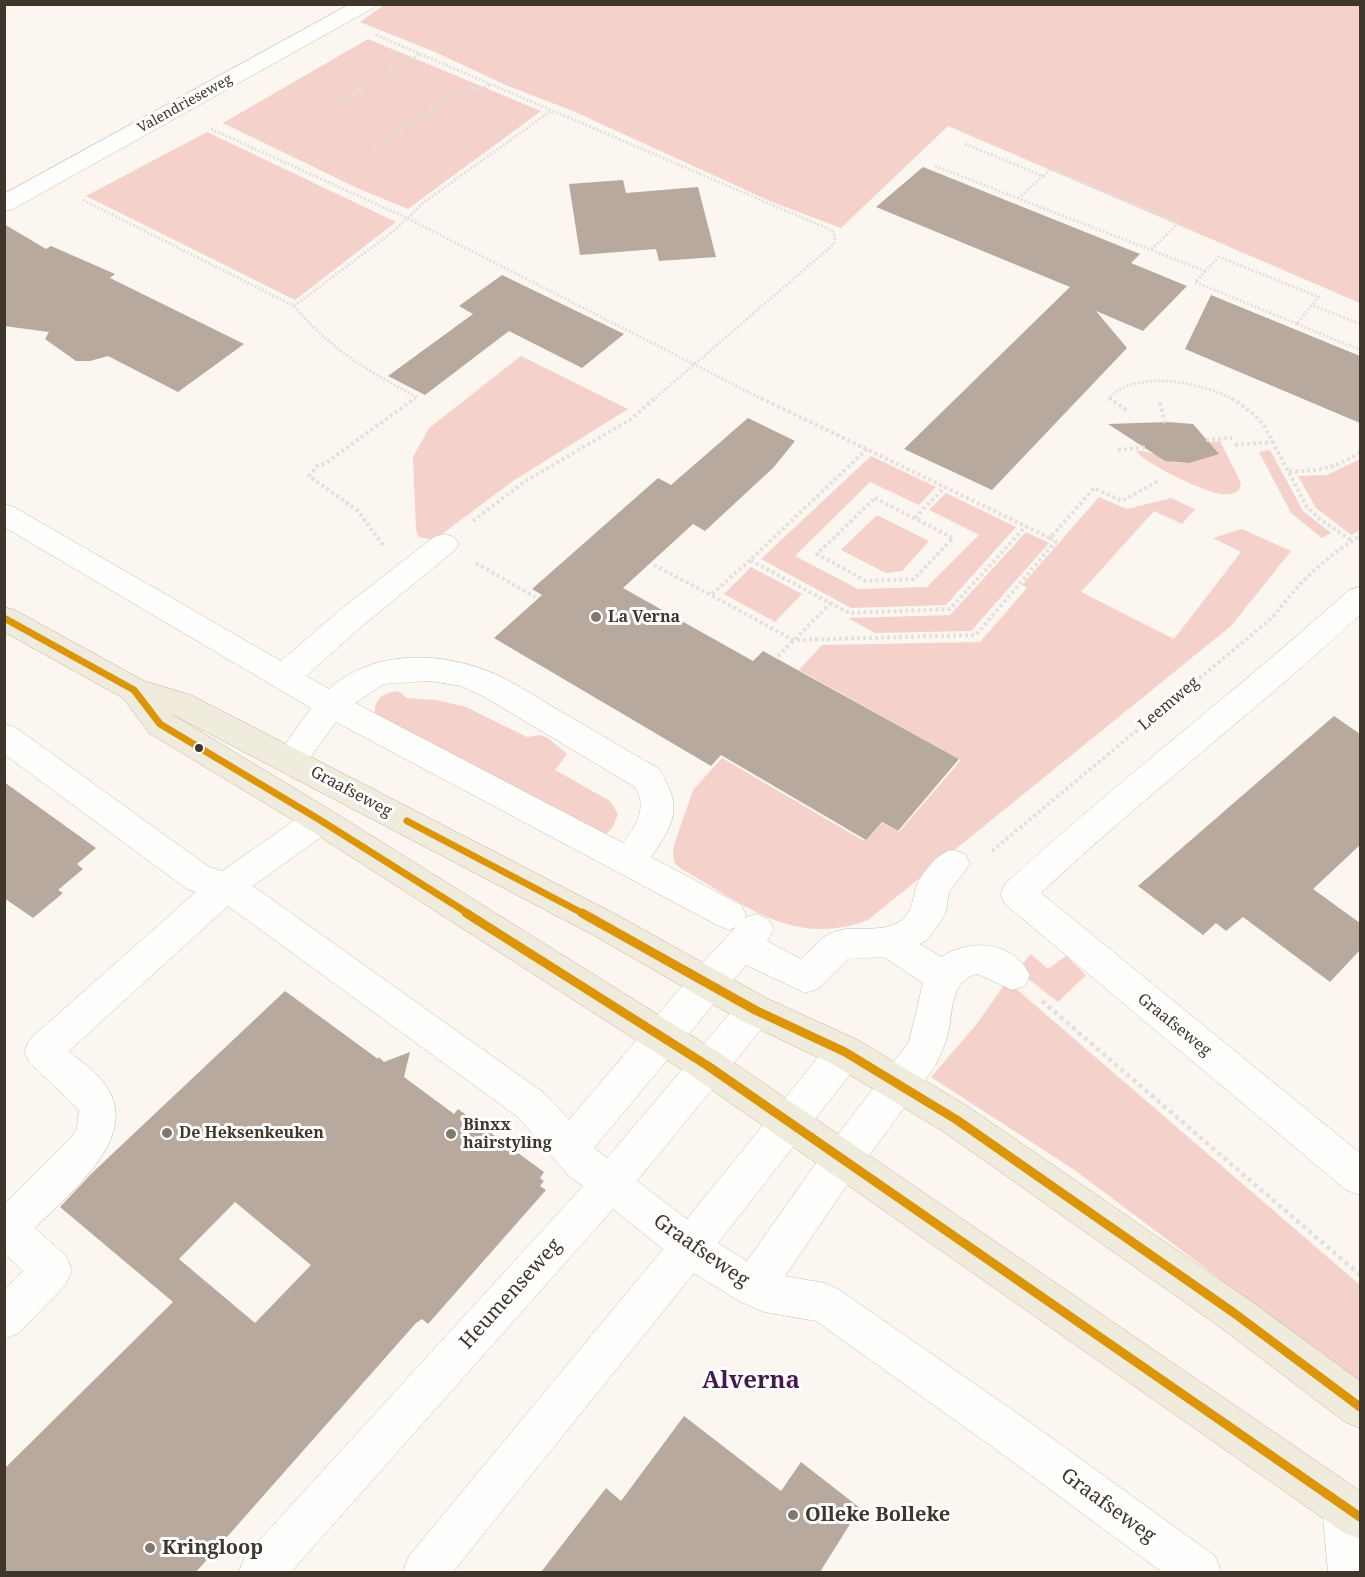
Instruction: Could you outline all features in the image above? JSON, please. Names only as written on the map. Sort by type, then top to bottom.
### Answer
[{"type":"main road","name":"Graafseweg","points":[[4,618],[134,690],[180,703],[607,926],[755,1010],[845,1052],[957,1120],[1225,1306],[1360,1407]]},
{"type":"main road","name":"Graafseweg","points":[[134,690],[160,724],[320,820],[708,1066],[1352,1512]]},
{"type":"street","name":"Valendrieseweg","points":[[4,204],[366,4]]},
{"type":"street","points":[[4,514],[331,705],[628,862],[742,930],[805,978],[840,945],[889,942],[915,930],[924,921],[933,899],[933,887],[953,864]]},
{"type":"street","points":[[284,677],[351,618],[444,544]]},
{"type":"street","name":"Graafseweg","points":[[1360,598],[1304,650],[1072,841],[1017,894],[1360,1177]]},
{"type":"street","name":"Graafseweg","points":[[290,760],[331,705],[355,686],[373,676],[401,671],[436,671],[464,675],[502,691],[647,778],[657,790],[659,808],[653,827],[628,862]]},
{"type":"street","name":"Graafseweg","points":[[4,736],[199,879],[227,886],[531,1105],[583,1163],[717,1267],[764,1292],[824,1303],[1009,1433],[1199,1572]]},
{"type":"street","points":[[4,1319],[52,1270],[7,1228],[87,1148],[96,1128],[98,1109],[90,1094],[43,1052],[227,886],[320,820]]},
{"type":"street","points":[[570,1148],[708,983],[742,930]]},
{"type":"street","points":[[889,942],[944,978]]},
{"type":"street","points":[[753,1287],[843,1158],[929,1044],[933,1009],[937,992],[944,978],[966,961],[980,958],[995,961],[1012,975]]},
{"type":"street","name":"Heumenseweg","points":[[261,1572],[610,1184],[755,1010]]},
{"type":"street","points":[[425,1572],[660,1285],[845,1052]]},
{"type":"street","points":[[577,1220],[608,1216],[632,1222],[651,1238],[660,1256],[660,1285]]},
{"type":"street","name":"Graafseweg","points":[[1350,1572],[1352,1512]]},
{"type":"path","points":[[370,33],[831,230],[836,236],[834,244],[695,366],[630,419],[524,482],[444,544],[535,597]]},
{"type":"path","points":[[335,105],[419,54]]},
{"type":"path","points":[[373,148],[457,93],[492,85]]},
{"type":"path","points":[[294,306],[395,230],[423,203],[552,110]]},
{"type":"path","points":[[216,120],[205,126],[406,218],[695,366],[1056,541],[976,635],[794,640],[654,565]]},
{"type":"path","points":[[965,144],[1043,176]]},
{"type":"path","points":[[935,166],[1205,271]]},
{"type":"path","points":[[1019,198],[1051,169],[1178,224],[1151,250]]},
{"type":"path","points":[[75,196],[294,306],[305,321],[327,340],[384,380],[417,397],[326,463],[317,466],[309,476],[358,512],[385,548],[399,579]]},
{"type":"path","points":[[1297,324],[1319,297],[1219,257],[1195,282],[1360,350]]},
{"type":"path","points":[[1312,305],[1360,324]]},
{"type":"path","points":[[1128,411],[1109,398],[1116,390],[1128,384],[1170,382],[1195,385],[1215,391],[1251,412],[1264,426],[1311,511],[1352,541]]},
{"type":"path","points":[[1160,403],[1165,423]]},
{"type":"path","points":[[1206,440],[1232,438]]},
{"type":"path","points":[[1235,445],[1273,442]]},
{"type":"path","points":[[1118,450],[1147,447]]},
{"type":"path","points":[[711,595],[867,449]]},
{"type":"path","points":[[1288,471],[1330,470],[1360,452]]},
{"type":"path","points":[[1050,538],[1094,488],[1122,501],[1160,480]]},
{"type":"path","points":[[915,518],[945,487]]},
{"type":"path","points":[[875,498],[915,518],[953,538],[914,579],[866,581],[817,554],[875,498]]},
{"type":"path","points":[[750,560],[849,613],[950,609],[1026,526]]},
{"type":"path","name":"Leemweg","points":[[990,854],[1273,617],[1299,582],[1324,559],[1360,536]]},
{"type":"path","points":[[778,656],[831,603]]},
{"type":"path","points":[[1012,975],[1360,1275]]},
{"type":"shaded area","points":[[384,5],[1360,5],[1360,303],[948,126],[841,228],[772,202],[573,111],[508,86],[435,52],[360,22]]},
{"type":"shaded area","points":[[368,39],[541,111],[408,209],[357,188],[223,123]]},
{"type":"shaded area","points":[[207,132],[396,222],[295,300],[86,196]]},
{"type":"shaded area","points":[[521,356],[628,409],[513,481],[434,540],[419,537],[416,530],[413,457],[429,428]]},
{"type":"shaded area","points":[[1220,441],[1241,483],[1239,490],[1231,494],[1213,492],[1189,483],[1151,463],[1136,451],[1150,453],[1177,463],[1186,463],[1195,461],[1207,442]]},
{"type":"shaded area","points":[[1270,450],[1303,511],[1331,533],[1322,538],[1291,513],[1259,452]]},
{"type":"shaded area","points":[[871,456],[936,487],[919,505],[870,482],[795,556],[858,589],[927,587],[979,535],[929,510],[946,493],[1016,527],[946,605],[851,608],[761,559]]},
{"type":"shaded area","points":[[1360,459],[1360,530],[1351,535],[1316,508],[1298,476],[1327,475]]},
{"type":"shaded area","points":[[1099,497],[1127,509],[1171,498],[1195,509],[1182,524],[1154,511],[1081,592],[1174,639],[1241,552],[1213,538],[1242,529],[1291,551],[1231,626],[868,920],[841,927],[816,929],[793,926],[749,909],[675,864],[674,845],[693,790],[722,758],[864,841],[882,823],[899,832],[961,760],[799,670],[822,645],[980,642],[1027,588],[1022,585]]},
{"type":"shaded area","points":[[877,515],[929,541],[902,571],[886,573],[841,550]]},
{"type":"shaded area","points":[[1026,532],[1049,543],[971,631],[875,633],[848,618],[950,615]]},
{"type":"shaded area","points":[[751,567],[802,594],[775,622],[724,594]]},
{"type":"shaded area","points":[[398,691],[407,698],[436,700],[466,707],[527,737],[540,735],[548,738],[567,754],[555,770],[610,801],[618,814],[613,827],[606,834],[375,714],[376,704],[381,697]]},
{"type":"shaded area","points":[[1031,954],[1048,969],[1066,956],[1086,975],[1058,1002],[1017,970]]},
{"type":"shaded area","points":[[1007,981],[1360,1285],[1360,1384],[1073,1169],[931,1077],[976,1025]]},
{"type":"building","points":[[923,167],[1140,254],[1131,263],[1187,286],[1143,331],[1096,311],[1127,348],[992,490],[904,449],[1070,287],[876,207]]},
{"type":"building","points":[[623,180],[626,193],[698,187],[716,257],[659,261],[656,249],[580,255],[569,184]]},
{"type":"building","points":[[4,224],[46,249],[51,246],[115,274],[110,278],[244,344],[178,392],[108,356],[90,361],[76,361],[45,339],[49,332],[4,326]]},
{"type":"building","points":[[502,275],[624,334],[582,368],[509,331],[425,395],[388,376],[473,314],[459,306]]},
{"type":"building","points":[[1211,295],[1360,356],[1360,423],[1185,349]]},
{"type":"building","name":"La Verna","points":[[748,418],[795,441],[773,468],[705,531],[693,524],[623,588],[753,661],[763,651],[959,759],[898,831],[882,822],[866,840],[721,755],[711,766],[494,638],[542,595],[532,589],[658,478],[671,485]]},
{"type":"building","points":[[1168,422],[1193,424],[1219,454],[1189,463],[1165,461],[1108,424]]},
{"type":"building","points":[[1334,716],[1360,734],[1360,845],[1313,889],[1360,923],[1360,950],[1330,982],[1243,917],[1226,931],[1216,923],[1203,935],[1138,886]]},
{"type":"building","points":[[4,782],[96,848],[77,864],[83,869],[58,890],[63,893],[33,918],[4,898]]},
{"type":"building","points":[[285,991],[384,1062],[410,1052],[404,1077],[454,1114],[458,1109],[544,1172],[540,1178],[544,1181],[540,1186],[546,1190],[428,1324],[422,1319],[416,1323],[196,1572],[4,1572],[4,1469],[173,1302],[60,1207],[92,1173]],"holes":[[[235,1202],[311,1265],[255,1323],[179,1259]]]},
{"type":"building","points":[[684,1416],[781,1491],[801,1462],[860,1508],[820,1572],[541,1572],[606,1488],[621,1501]]},
{"type":"transit line","points":[[4,618],[134,690],[160,724],[320,820],[708,1066],[1360,1517]]},
{"type":"transit line","points":[[407,821],[607,926],[755,1010],[845,1052],[957,1120],[1234,1313],[1360,1407]]},
{"type":"place","name":"La Verna","points":[[596,617]]},
{"type":"place","name":"De Heksenkeuken","points":[[167,1133]]},
{"type":"place","name":"Binxx hairstyling","points":[[451,1134]]},
{"type":"place","name":"Olleke Bolleke","points":[[793,1515]]},
{"type":"place","name":"Kringloop","points":[[150,1548]]},
{"type":"district","name":"Alverna","points":[[751,1381]]}]
